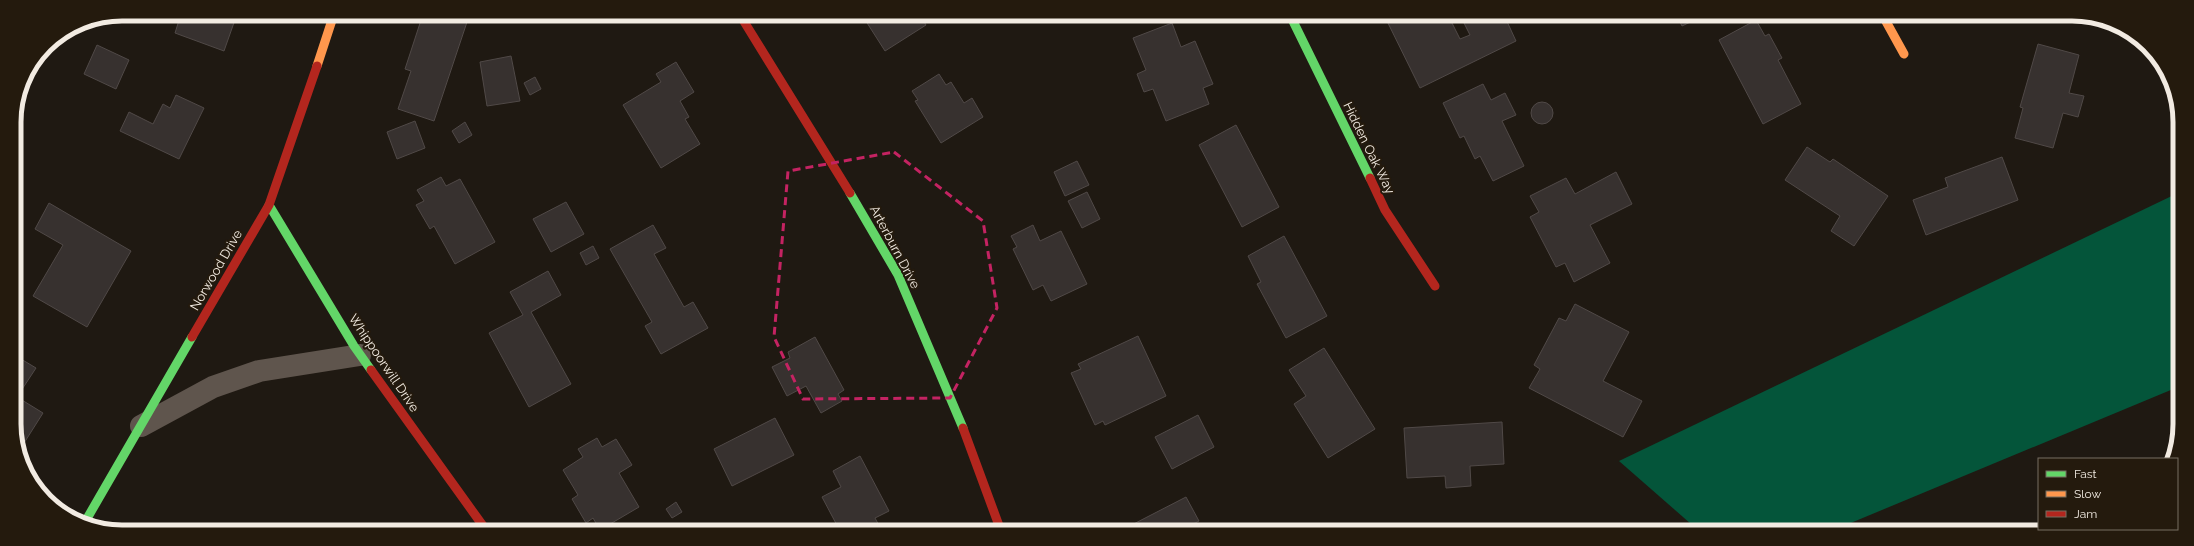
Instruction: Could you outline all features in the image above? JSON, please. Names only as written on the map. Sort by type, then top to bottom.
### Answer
[{"type":"street","name":"Norwood Drive","points":[[87,519],[269,205],[298,126],[332,21]]},
{"type":"street","name":"Arterburn Drive","points":[[744,21],[864,216],[898,275],[976,460],[999,525]]},
{"type":"street","name":"Hidden Oak Way","points":[[1293,21],[1385,210],[1435,286]]},
{"type":"street","points":[[1886,21],[1904,54]]},
{"type":"street","name":"Whippoorwill Drive","points":[[269,205],[360,355],[482,525]]},
{"type":"street","points":[[140,426],[213,387],[259,371],[360,355]]},
{"type":"highlighted area","points":[[894,152],[983,221],[997,308],[950,398],[803,399],[774,337],[788,171]]},
{"type":"green space","points":[[2173,195],[2173,389],[1846,525],[1692,525],[1619,461]]},
{"type":"building","points":[[179,21],[235,21],[224,51],[175,33]]},
{"type":"building","points":[[421,21],[467,21],[434,121],[398,109],[411,71],[405,69]]},
{"type":"building","points":[[866,21],[924,21],[926,25],[885,51]]},
{"type":"building","points":[[1387,21],[1451,21],[1460,39],[1470,35],[1464,23],[1468,21],[1507,21],[1516,41],[1420,88]]},
{"type":"building","points":[[1680,21],[1692,21],[1682,26]]},
{"type":"building","points":[[1757,21],[1765,36],[1769,34],[1782,58],[1778,60],[1801,104],[1763,124],[1719,40]]},
{"type":"building","points":[[1172,23],[1181,47],[1195,41],[1213,84],[1203,88],[1209,104],[1166,121],[1153,89],[1144,92],[1137,74],[1146,70],[1133,38]]},
{"type":"building","points":[[2038,44],[2079,55],[2069,93],[2084,96],[2078,117],[2063,113],[2053,148],[2015,138],[2023,108],[2020,107]]},
{"type":"building","points":[[97,45],[129,60],[116,89],[84,74]]},
{"type":"building","points":[[511,56],[520,101],[487,106],[480,62]]},
{"type":"building","points":[[676,62],[694,92],[680,101],[689,117],[685,119],[700,144],[661,168],[623,105],[661,82],[656,74]]},
{"type":"building","points":[[939,74],[946,85],[951,82],[964,103],[972,98],[983,117],[941,143],[915,101],[918,100],[912,91]]},
{"type":"building","points":[[535,77],[541,89],[530,95],[524,83]]},
{"type":"building","points":[[1483,84],[1491,100],[1505,93],[1516,115],[1502,121],[1524,166],[1493,181],[1480,156],[1475,159],[1464,136],[1460,138],[1443,103]]},
{"type":"building","points":[[176,95],[204,108],[179,159],[120,131],[129,112],[153,124],[163,104],[170,108]]},
{"type":"building","points":[[1538,102],[1546,102],[1553,109],[1553,117],[1546,124],[1538,124],[1531,117],[1531,109]]},
{"type":"building","points":[[415,121],[425,148],[397,159],[387,132]]},
{"type":"building","points":[[465,122],[472,135],[459,143],[452,131]]},
{"type":"building","points":[[1236,125],[1279,207],[1242,227],[1199,145]]},
{"type":"building","points":[[1807,147],[1830,162],[1833,159],[1888,196],[1854,246],[1831,231],[1840,216],[1785,180]]},
{"type":"building","points":[[2002,157],[2018,200],[1926,235],[1913,200],[1948,187],[1945,178]]},
{"type":"building","points":[[1077,161],[1089,185],[1065,196],[1054,172]]},
{"type":"building","points":[[1616,172],[1632,204],[1590,225],[1610,263],[1574,282],[1565,263],[1556,267],[1530,217],[1539,212],[1530,196],[1566,178],[1575,194]]},
{"type":"building","points":[[441,177],[446,186],[460,179],[495,242],[455,264],[434,226],[430,229],[416,205],[424,201],[417,190]]},
{"type":"building","points":[[1087,192],[1100,219],[1082,228],[1068,201]]},
{"type":"building","points":[[566,202],[584,234],[551,252],[533,219]]},
{"type":"building","points":[[49,203],[131,251],[87,327],[33,296],[63,245],[35,229]]},
{"type":"building","points":[[653,225],[666,248],[654,254],[684,307],[693,302],[708,328],[661,354],[645,326],[652,322],[610,249]]},
{"type":"building","points":[[1033,225],[1040,241],[1061,231],[1087,284],[1051,301],[1043,285],[1033,290],[1013,249],[1017,247],[1011,236]]},
{"type":"building","points":[[1284,236],[1327,316],[1286,338],[1257,284],[1261,282],[1248,256]]},
{"type":"building","points":[[593,246],[599,258],[586,265],[580,253]]},
{"type":"building","points":[[548,271],[561,295],[531,312],[571,384],[529,407],[489,333],[523,315],[510,292]]},
{"type":"building","points":[[1575,304],[1629,332],[1603,381],[1642,401],[1623,437],[1529,388],[1540,369],[1534,365],[1559,318],[1566,321]]},
{"type":"building","points":[[1138,336],[1166,396],[1105,425],[1103,421],[1095,425],[1071,373],[1081,369],[1078,364]]},
{"type":"building","points":[[815,337],[844,390],[838,394],[842,401],[821,413],[806,386],[787,396],[772,367],[790,358],[788,352]]},
{"type":"building","points":[[1324,348],[1375,429],[1328,458],[1294,404],[1306,396],[1289,370]]},
{"type":"building","points":[[21,359],[36,368],[21,391]]},
{"type":"building","points":[[21,399],[43,413],[23,444],[21,431]]},
{"type":"building","points":[[1198,415],[1214,447],[1172,469],[1155,437]]},
{"type":"building","points":[[775,418],[794,455],[732,486],[714,449]]},
{"type":"building","points":[[1502,422],[1504,464],[1470,466],[1471,486],[1446,488],[1445,476],[1407,478],[1404,428]]},
{"type":"building","points":[[597,438],[602,447],[616,439],[632,465],[619,473],[639,507],[608,525],[597,525],[593,518],[586,523],[572,499],[578,495],[563,470],[583,457],[578,449]]},
{"type":"building","points":[[860,456],[889,511],[875,518],[879,525],[837,525],[822,497],[841,487],[833,471]]},
{"type":"building","points":[[1186,497],[1199,521],[1191,525],[1132,525]]},
{"type":"building","points":[[676,502],[682,512],[672,518],[666,509]]},
{"type":"traffic: fast","points":[[1293,21],[1370,178]]},
{"type":"traffic: fast","points":[[850,193],[898,275],[963,428]]},
{"type":"traffic: fast","points":[[269,205],[354,346],[371,370]]},
{"type":"traffic: fast","points":[[87,519],[192,337]]},
{"type":"traffic: slow","points":[[317,66],[332,21]]},
{"type":"traffic: slow","points":[[1886,21],[1904,54]]},
{"type":"traffic: jam","points":[[744,21],[850,193]]},
{"type":"traffic: jam","points":[[192,337],[269,205],[317,66]]},
{"type":"traffic: jam","points":[[1370,178],[1385,210],[1435,286]]},
{"type":"traffic: jam","points":[[371,370],[482,525]]},
{"type":"traffic: jam","points":[[963,428],[999,525]]}]
